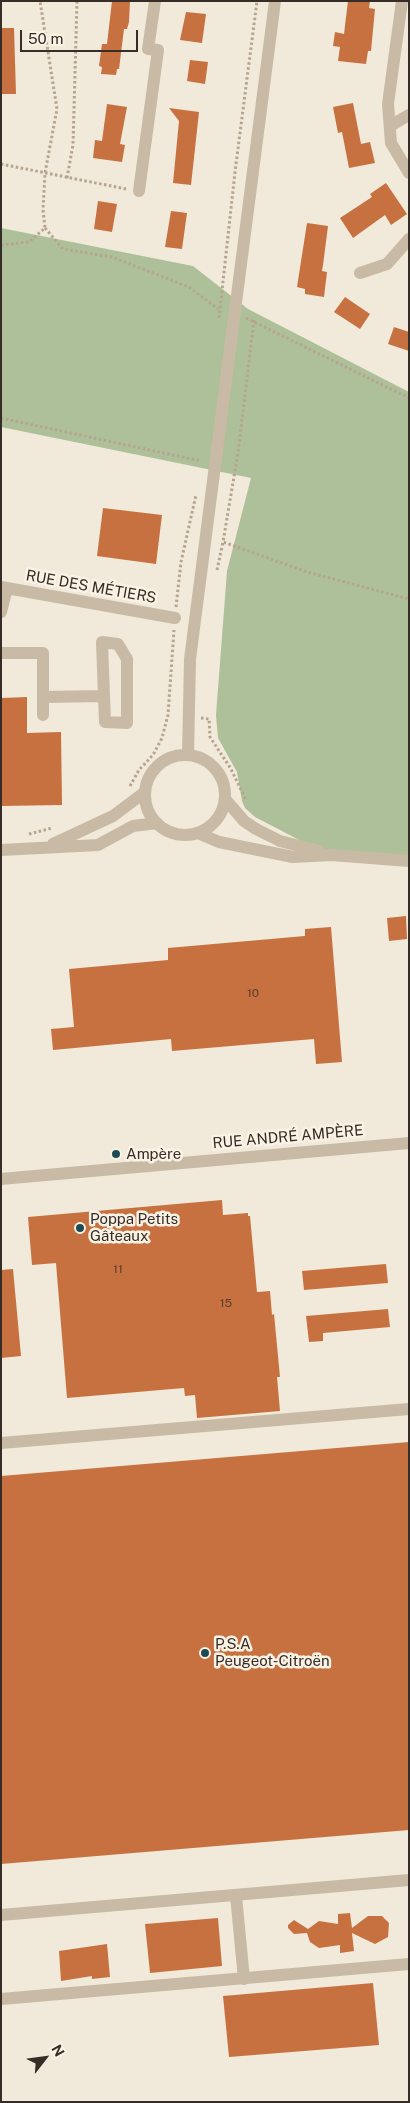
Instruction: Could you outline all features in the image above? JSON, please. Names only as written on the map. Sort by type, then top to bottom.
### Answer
[{"type":"street","points":[[139,191],[158,50],[148,49],[154,1]]},
{"type":"street","points":[[188,755],[190,659],[274,1]]},
{"type":"street","points":[[402,1],[388,104],[391,143],[409,173]]},
{"type":"street","points":[[390,126],[409,115]]},
{"type":"street","points":[[360,273],[387,264],[409,239]]},
{"type":"street","points":[[1,612],[4,588]]},
{"type":"street","name":"RUE DES MÉTIERS","points":[[4,588],[175,618]]},
{"type":"street","points":[[102,642],[118,644],[127,659],[127,723],[105,722],[104,696],[102,642]]},
{"type":"street","points":[[1,653],[43,653],[43,714]]},
{"type":"street","points":[[43,697],[104,696]]},
{"type":"street","points":[[188,755],[206,761],[218,772],[222,781],[225,799],[220,815],[214,822],[198,833],[190,835],[173,833],[157,823],[148,809],[145,792],[151,773],[158,766],[170,758],[188,755]]},
{"type":"street","points":[[48,846],[113,816],[145,792]]},
{"type":"street","points":[[225,799],[244,821],[256,829],[280,841],[331,855]]},
{"type":"street","points":[[1,850],[98,844],[133,826],[157,823]]},
{"type":"street","points":[[198,833],[219,842],[259,852],[293,857],[331,855],[409,861]]},
{"type":"street","name":"RUE ANDRÉ AMPÈRE","points":[[1,1179],[409,1143]]},
{"type":"street","points":[[1,1443],[409,1409]]},
{"type":"street","points":[[1,1915],[409,1880]]},
{"type":"street","points":[[236,1896],[244,1979]]},
{"type":"street","points":[[1,1999],[409,1964]]},
{"type":"path","points":[[1,245],[29,242],[45,228],[43,210],[45,173],[57,109],[40,1]]},
{"type":"path","points":[[67,178],[73,145],[77,1]]},
{"type":"path","points":[[220,328],[218,309],[257,1]]},
{"type":"path","points":[[1,164],[139,191]]},
{"type":"path","points":[[254,320],[238,453],[223,542],[307,572],[409,599]]},
{"type":"path","points":[[1,418],[201,461]]},
{"type":"path","points":[[200,468],[202,452]]},
{"type":"path","points":[[128,789],[139,770],[153,755],[162,738],[168,715],[181,562],[196,492]]},
{"type":"path","points":[[189,717],[209,719],[210,737],[231,769],[248,806]]},
{"type":"path","points":[[25,834],[62,826]]},
{"type":"green space","points":[[1,228],[193,266],[248,309],[409,392],[409,862],[330,856],[255,817],[245,808],[237,772],[218,738],[216,715],[227,571],[251,478],[1,427]]},
{"type":"building","points":[[112,1],[130,1],[129,22],[127,29],[124,29],[119,69],[117,69],[116,75],[101,74],[102,67],[99,66],[102,44],[107,44]]},
{"type":"building","points":[[348,1],[370,1],[369,8],[375,9],[371,51],[368,51],[366,64],[338,61],[340,47],[333,46],[335,32],[344,34]]},
{"type":"building","points":[[186,12],[206,14],[202,43],[180,40]]},
{"type":"building","points":[[1,28],[14,28],[16,94],[1,94]]},
{"type":"building","points":[[190,60],[208,62],[205,84],[187,81]]},
{"type":"building","points":[[353,103],[361,144],[370,142],[375,163],[349,168],[342,132],[338,133],[333,107]]},
{"type":"building","points":[[107,104],[127,107],[120,144],[125,145],[122,162],[93,158],[95,140],[102,141]]},
{"type":"building","points":[[169,108],[199,112],[191,185],[173,183],[179,121]]},
{"type":"building","points":[[386,183],[407,214],[391,225],[385,215],[353,238],[340,218],[372,197],[370,194]]},
{"type":"building","points":[[98,201],[117,204],[112,232],[94,229]]},
{"type":"building","points":[[171,211],[187,213],[182,249],[165,247]]},
{"type":"building","points":[[307,223],[328,226],[322,271],[327,272],[324,297],[305,294],[305,289],[297,287]]},
{"type":"building","points":[[345,297],[370,314],[360,329],[334,312]]},
{"type":"building","points":[[394,327],[409,332],[409,351],[388,344]]},
{"type":"building","points":[[103,508],[162,515],[156,564],[97,556]]},
{"type":"building","points":[[27,697],[27,733],[61,732],[62,805],[1,806],[1,698]]},
{"type":"building","points":[[406,916],[407,939],[389,941],[387,918]]},
{"type":"building","points":[[331,927],[342,1062],[316,1064],[314,1039],[172,1051],[171,1039],[53,1050],[51,1029],[74,1027],[69,969],[168,960],[168,948],[305,936],[305,929]]},
{"type":"building","points":[[222,1200],[223,1215],[248,1213],[248,1216],[250,1216],[257,1292],[270,1291],[272,1315],[274,1314],[280,1377],[277,1377],[280,1411],[197,1418],[195,1395],[185,1396],[184,1388],[67,1398],[56,1263],[32,1265],[28,1217]]},
{"type":"building","points":[[386,1264],[388,1283],[304,1290],[302,1271]]},
{"type":"building","points":[[13,1269],[21,1356],[1,1358],[1,1270]]},
{"type":"building","points":[[388,1309],[390,1327],[323,1333],[323,1341],[309,1342],[306,1316]]},
{"type":"building","name":"P.S.A Peugeot-Citroën","points":[[409,1442],[409,1830],[1,1864],[1,1476]]},
{"type":"building","points":[[350,1913],[352,1928],[368,1916],[382,1916],[389,1923],[388,1937],[375,1944],[352,1933],[354,1951],[340,1953],[340,1945],[319,1948],[310,1942],[307,1933],[294,1934],[288,1928],[288,1925],[294,1920],[308,1929],[319,1921],[338,1924],[338,1914]]},
{"type":"building","points":[[218,1918],[222,1966],[150,1973],[145,1924]]},
{"type":"building","points":[[107,1944],[110,1977],[92,1979],[92,1976],[61,1981],[59,1951]]},
{"type":"building","points":[[373,1983],[379,2045],[229,2057],[223,1996]]},
{"type":"place","name":"Ampère","points":[[116,1154]]},
{"type":"place","name":"Poppa Petits Gâteaux","points":[[80,1228]]},
{"type":"place","name":"P.S.A Peugeot-Citroën","points":[[205,1653]]}]
